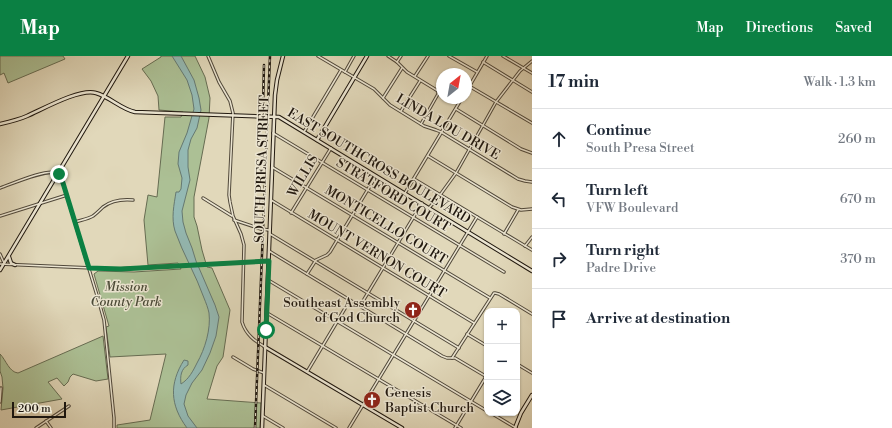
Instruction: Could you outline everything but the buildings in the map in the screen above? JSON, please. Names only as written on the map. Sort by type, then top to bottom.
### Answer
[{"type":"main road","points":[[0,270],[128,56]]},
{"type":"main road","name":"SOUTH PRESA STREET","points":[[262,428],[273,133],[276,87],[283,56]]},
{"type":"main road","points":[[317,140],[367,56]]},
{"type":"main road","name":"EAST SOUTHCROSS BOULEVARD","points":[[0,124],[20,119],[80,93],[93,92],[104,96],[128,110],[135,112],[281,118],[532,271]]},
{"type":"main road","points":[[8,256],[11,262],[16,265]]},
{"type":"main road","points":[[265,347],[402,428]]},
{"type":"main road","points":[[515,428],[521,413],[532,395]]},
{"type":"street","points":[[208,56],[230,100],[233,116],[229,195],[234,220],[243,241],[243,324],[245,331],[251,338],[265,347]]},
{"type":"street","name":"LINDA LOU DRIVE","points":[[318,56],[375,90],[390,105],[420,124],[442,132],[518,179],[532,182]]},
{"type":"street","points":[[344,72],[354,56]]},
{"type":"street","points":[[388,56],[414,77],[438,92],[420,124]]},
{"type":"street","points":[[397,62],[401,56]]},
{"type":"street","points":[[414,77],[428,56]]},
{"type":"street","points":[[449,56],[477,73]]},
{"type":"street","points":[[472,81],[487,56]]},
{"type":"street","points":[[503,56],[532,73]]},
{"type":"street","points":[[429,208],[456,173],[496,102],[512,80],[532,61]]},
{"type":"street","points":[[483,62],[532,92]]},
{"type":"street","points":[[383,98],[402,68]]},
{"type":"street","points":[[304,132],[341,70]]},
{"type":"street","points":[[401,112],[420,81]]},
{"type":"street","points":[[472,88],[532,123]]},
{"type":"street","points":[[405,193],[459,104]]},
{"type":"street","points":[[456,109],[525,151],[532,153]]},
{"type":"street","name":"STRATFORD COURT","points":[[273,133],[504,272]]},
{"type":"street","name":"WILLIS","points":[[292,213],[331,148]]},
{"type":"street","points":[[428,156],[512,207],[518,210],[532,209]]},
{"type":"street","name":"MONTICELLO COURT","points":[[272,167],[490,298]]},
{"type":"street","points":[[0,188],[39,174],[52,172],[57,174],[62,180],[104,320],[114,428]]},
{"type":"street","points":[[307,274],[316,261],[328,254],[338,240],[376,176]]},
{"type":"street","points":[[414,179],[532,250]]},
{"type":"street","points":[[0,216],[67,195]]},
{"type":"street","points":[[203,198],[233,216]]},
{"type":"street","points":[[75,222],[94,215],[112,202],[123,199],[133,200]]},
{"type":"street","name":"MOUNT VERNON COURT","points":[[271,200],[474,323]]},
{"type":"street","points":[[360,306],[422,203]]},
{"type":"street","points":[[504,234],[518,210]]},
{"type":"street","points":[[349,428],[476,217]]},
{"type":"street","points":[[234,220],[270,232],[459,348]]},
{"type":"street","points":[[525,246],[532,237]]},
{"type":"street","points":[[269,251],[443,356],[455,358],[484,374]]},
{"type":"street","points":[[0,254],[3,264],[115,269],[269,261]]},
{"type":"street","points":[[268,280],[484,409]]},
{"type":"street","points":[[452,358],[494,293],[497,293],[532,314]]},
{"type":"street","points":[[307,372],[350,300]]},
{"type":"street","points":[[267,313],[461,428]]},
{"type":"street","points":[[467,334],[484,344]]},
{"type":"street","points":[[233,356],[253,369],[264,373]]},
{"type":"street","points":[[520,366],[532,373]]},
{"type":"street","points":[[455,428],[484,380]]},
{"type":"street","points":[[264,385],[336,428]]},
{"type":"street","points":[[0,402],[2,388]]},
{"type":"street","points":[[36,428],[69,406]]},
{"type":"street","points":[[263,416],[283,428]]},
{"type":"street","points":[[496,416],[515,428]]},
{"type":"street","points":[[46,420],[51,428]]},
{"type":"green space","points":[[0,56],[63,56],[65,59],[8,83],[4,73],[0,75]]},
{"type":"green space","name":"Mission County Park","points":[[161,56],[195,56],[205,77],[210,98],[209,118],[194,197],[194,217],[207,267],[212,268],[230,310],[223,357],[217,366],[207,399],[261,403],[260,428],[117,428],[117,425],[150,420],[166,354],[110,357],[106,327],[109,326],[94,274],[98,271],[134,272],[181,269],[178,263],[148,265],[144,220],[148,195],[157,197],[165,117],[181,117],[183,112],[159,110],[158,96],[151,81],[142,69]]},
{"type":"green space","points":[[103,336],[108,379],[96,381],[73,374],[64,386],[57,378],[48,382],[62,399],[1,410],[3,388],[0,371],[0,354],[10,368],[18,373]]},
{"type":"water","points":[[172,56],[181,56],[194,80],[199,98],[201,110],[197,128],[191,139],[188,150],[190,180],[182,211],[183,222],[196,261],[219,317],[216,336],[210,353],[202,370],[192,383],[186,395],[184,404],[188,416],[197,428],[187,428],[177,411],[174,394],[176,378],[184,360],[188,361],[188,365],[182,373],[181,384],[190,375],[200,357],[207,339],[209,311],[178,240],[173,221],[176,192],[179,192],[181,189],[182,178],[178,164],[179,152],[187,133],[194,109],[192,95],[187,80]]},
{"type":"railway","points":[[255,428],[270,56]]},
{"type":"railway","points":[[264,65],[263,107],[265,117]]},
{"type":"place","name":"Southeast Assembly of God Church","points":[[413,310]]},
{"type":"place","name":"Genesis Baptist Church","points":[[372,400]]},
{"type":"route","points":[[59,174],[67,195],[89,268],[121,269],[269,261],[266,330]]}]
